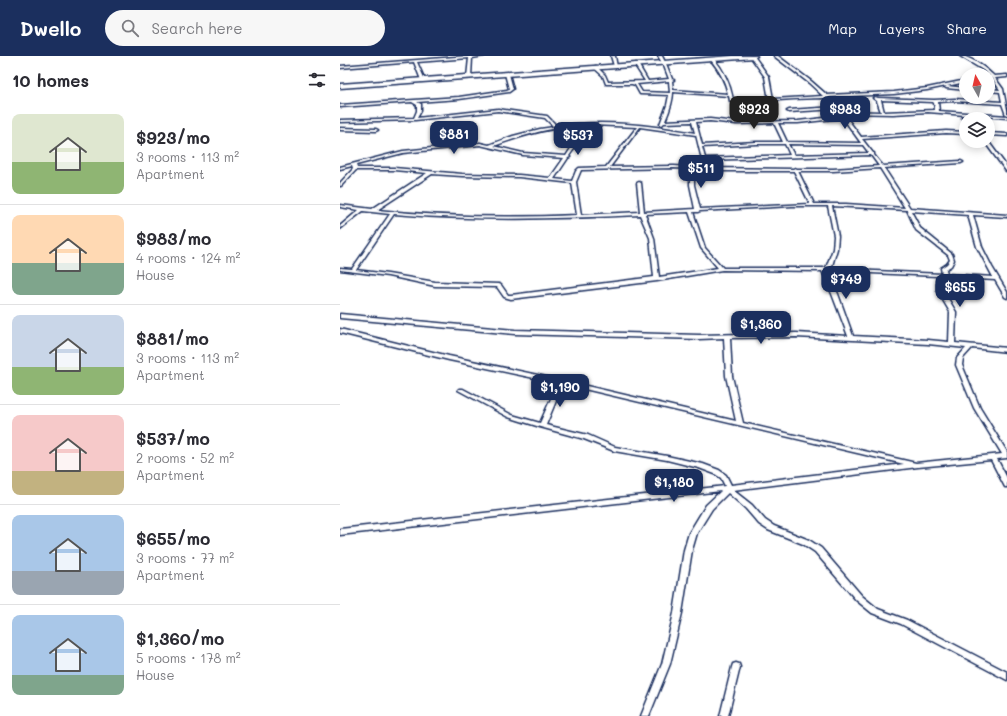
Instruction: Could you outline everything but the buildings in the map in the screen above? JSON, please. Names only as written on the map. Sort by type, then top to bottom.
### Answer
[{"type":"main road","points":[[340,86],[753,56]]},
{"type":"street","points":[[469,77],[471,56]]},
{"type":"street","points":[[340,66],[415,62],[482,56]]},
{"type":"street","points":[[613,56],[616,66]]},
{"type":"street","points":[[660,56],[667,66],[672,80],[672,93],[660,128]]},
{"type":"street","points":[[753,56],[767,77],[771,100]]},
{"type":"street","points":[[776,56],[826,96],[842,112],[844,117],[866,144],[881,166],[918,228],[950,254],[952,260],[949,265],[943,268],[940,290],[953,312],[952,344]]},
{"type":"street","points":[[962,56],[978,68]]},
{"type":"street","points":[[712,59],[719,66],[725,78],[731,100],[734,102],[758,102],[826,96],[894,94],[959,82]]},
{"type":"street","points":[[415,62],[423,80]]},
{"type":"street","points":[[636,64],[646,82]]},
{"type":"street","points":[[595,67],[604,76],[607,83],[672,80]]},
{"type":"street","points":[[340,106],[411,100],[459,98],[508,91],[511,89],[507,74]]},
{"type":"street","points":[[995,77],[1007,76]]},
{"type":"street","points":[[632,83],[636,84],[641,93],[730,95]]},
{"type":"street","points":[[995,83],[1001,90],[1002,103],[1007,114]]},
{"type":"street","points":[[941,86],[959,88]]},
{"type":"street","points":[[995,90],[1007,89]]},
{"type":"street","points":[[870,95],[877,99],[881,104],[883,113]]},
{"type":"street","points":[[877,99],[1007,102]]},
{"type":"street","points":[[411,100],[419,104],[419,111],[415,119]]},
{"type":"street","points":[[934,101],[936,102],[937,112]]},
{"type":"street","points":[[789,110],[838,108]]},
{"type":"street","points":[[340,121],[415,119],[498,110],[546,117],[557,128]]},
{"type":"street","points":[[842,112],[959,113]]},
{"type":"street","points":[[995,116],[1007,117]]},
{"type":"street","points":[[663,122],[715,120],[736,123],[775,122],[844,117]]},
{"type":"street","points":[[694,121],[706,169]]},
{"type":"street","points":[[775,122],[793,157]]},
{"type":"street","points":[[552,179],[578,139],[578,125]]},
{"type":"street","points":[[490,146],[509,137],[578,125],[639,126],[697,134]]},
{"type":"street","points":[[607,168],[639,126]]},
{"type":"street","points":[[340,130],[376,130]]},
{"type":"street","points":[[861,138],[946,132],[959,133]]},
{"type":"street","points":[[995,134],[1007,135]]},
{"type":"street","points":[[340,184],[355,167],[409,151],[480,144],[523,154],[568,156]]},
{"type":"street","points":[[700,146],[866,144]]},
{"type":"street","points":[[991,148],[1007,170]]},
{"type":"street","points":[[703,159],[873,154]]},
{"type":"street","points":[[578,216],[574,182],[579,170],[607,168],[674,168],[841,170],[881,166],[961,162]]},
{"type":"street","points":[[340,168],[394,168],[462,175],[519,176],[574,182]]},
{"type":"street","points":[[692,169],[691,181],[693,195],[698,211]]},
{"type":"street","points":[[795,170],[813,205]]},
{"type":"street","points":[[372,211],[385,204],[432,172]]},
{"type":"street","points":[[639,183],[642,213],[652,238],[656,279]]},
{"type":"street","points":[[340,206],[393,213],[494,218],[691,212],[813,205],[908,209],[1007,216]]},
{"type":"street","points":[[830,206],[836,236],[835,249],[826,270],[851,338]]},
{"type":"street","points":[[340,228],[362,210]]},
{"type":"street","points":[[691,212],[703,248],[722,269]]},
{"type":"street","points":[[353,271],[393,213]]},
{"type":"street","points":[[970,214],[982,252],[995,279],[1007,296]]},
{"type":"street","points":[[340,269],[388,275],[435,284],[499,286],[506,296],[656,279],[722,269],[826,270],[995,279]]},
{"type":"street","points":[[340,316],[515,332],[632,336],[727,337],[796,335],[952,344],[1007,350]]},
{"type":"street","points":[[340,331],[449,358],[561,382],[918,465]]},
{"type":"street","points":[[727,337],[728,376],[740,424]]},
{"type":"street","points":[[340,532],[729,489],[918,465],[1007,456],[977,408],[959,365],[960,358],[971,346]]},
{"type":"street","points":[[542,426],[561,382]]},
{"type":"street","points":[[461,390],[510,416],[586,437],[614,449],[667,458],[701,466],[717,472],[724,477],[729,489],[749,507],[762,522],[771,528],[806,542],[818,550],[859,598],[875,611],[904,622],[1007,676]]},
{"type":"street","points":[[993,458],[1007,484]]},
{"type":"street","points":[[645,716],[666,664],[678,613],[688,550],[693,533],[709,508],[729,489]]},
{"type":"street","points":[[724,716],[736,667]]}]
